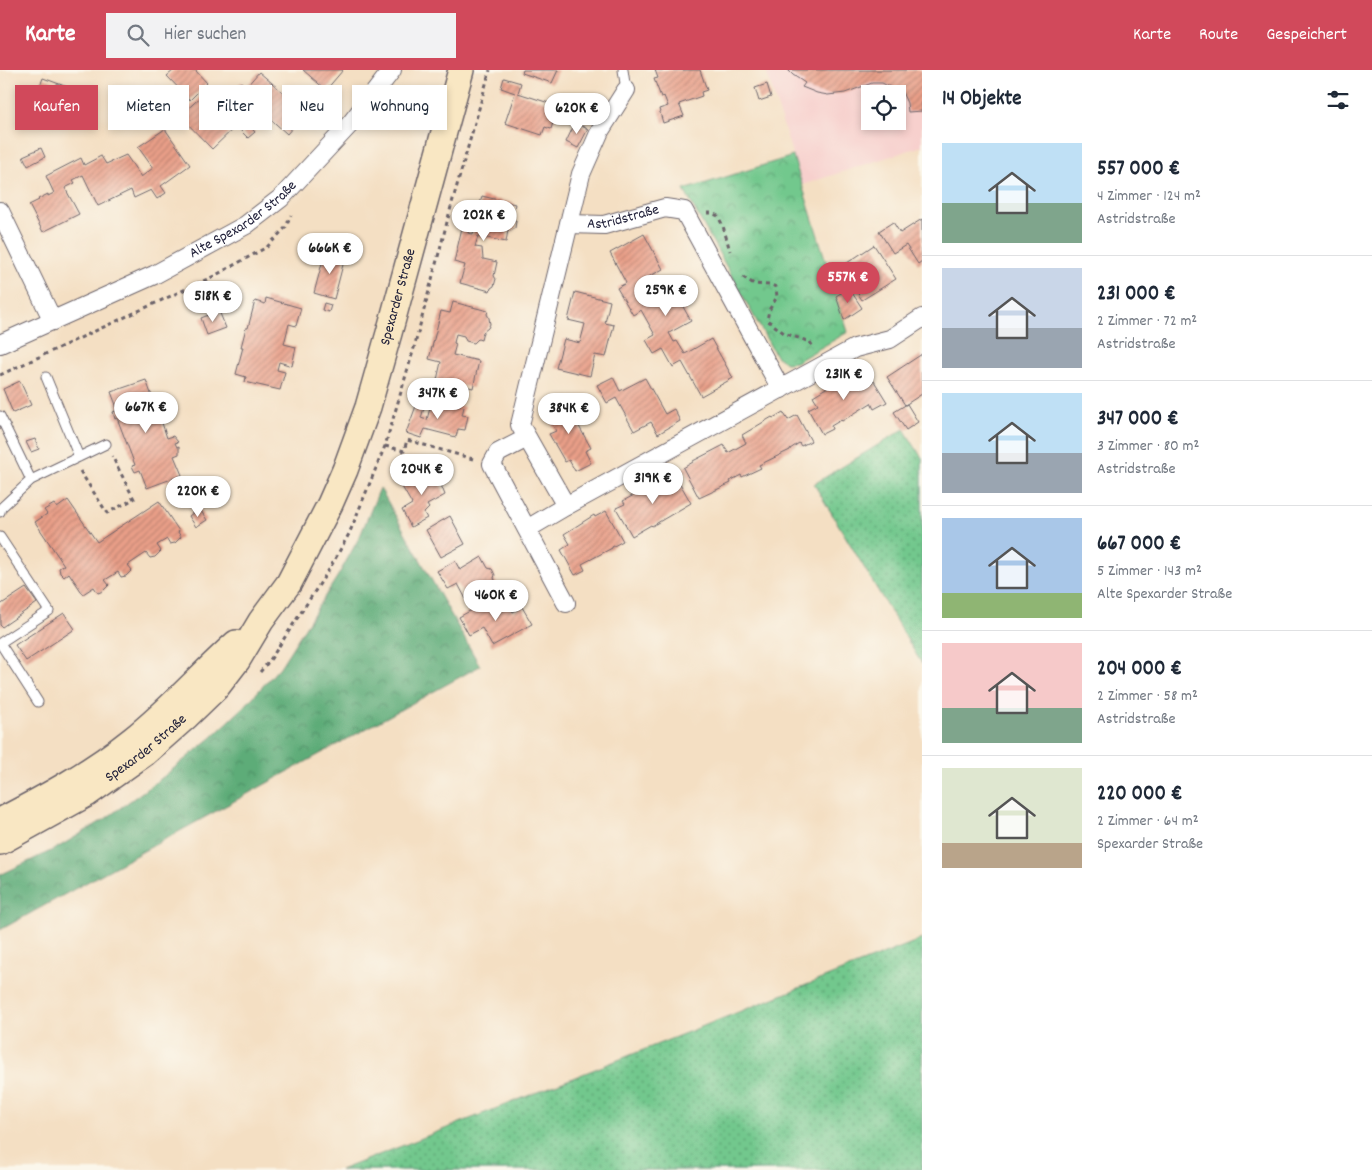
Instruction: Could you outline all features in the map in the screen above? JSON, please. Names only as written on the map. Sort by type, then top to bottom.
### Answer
[{"type":"main road","name":"Spexarder Straße","points":[[0,842],[87,794],[145,753],[187,716],[217,687],[237,661],[260,622],[289,583],[330,504],[345,470],[368,407],[461,70]]},
{"type":"main road","name":"Spexarder Straße","points":[[0,821],[82,776],[133,739],[260,622]]},
{"type":"street","name":"Alte Spexarder Straße","points":[[0,344],[162,271],[246,225],[281,198],[351,123],[392,70]]},
{"type":"street","name":"Astridstraße","points":[[566,506],[520,425],[582,174],[600,131],[626,90]]},
{"type":"street","name":"Astridstraße","points":[[569,224],[604,226],[664,208],[684,212],[688,219]]},
{"type":"street","points":[[0,211],[53,321]]},
{"type":"street","points":[[688,219],[781,388]]},
{"type":"street","points":[[527,529],[855,348],[890,339],[922,318]]},
{"type":"street","points":[[527,438],[498,453],[492,464],[566,603]]},
{"type":"lane","points":[[623,70],[626,90]]},
{"type":"lane","points":[[46,377],[76,459]]},
{"type":"lane","points":[[0,416],[31,480]]},
{"type":"lane","points":[[0,512],[31,480],[106,444]]},
{"type":"lane","points":[[0,537],[49,611],[0,643],[38,702]]},
{"type":"path","points":[[0,375],[214,276],[267,247],[286,227],[293,212],[281,198]]},
{"type":"path","points":[[688,219],[702,213],[712,213],[718,216],[723,226],[732,260]]},
{"type":"path","points":[[739,272],[743,278],[754,284],[771,285],[776,288],[777,297],[768,310],[767,320],[784,333],[810,342],[824,365]]},
{"type":"path","points":[[385,446],[404,451],[407,440],[492,464]]},
{"type":"path","points":[[76,459],[107,513],[134,499],[106,444]]},
{"type":"shaded area","points":[[766,70],[922,70],[922,146],[802,185]]},
{"type":"green space","points":[[793,156],[848,332],[796,362],[786,363],[776,356],[684,190]]},
{"type":"green space","points":[[904,429],[922,458],[922,664],[814,484]]},
{"type":"green space","points":[[380,488],[480,666],[0,930],[0,875],[57,848],[105,819],[163,777],[211,738],[244,707],[280,667],[339,574],[360,536]]},
{"type":"green space","points":[[922,939],[922,1170],[340,1170],[417,1140]]},
{"type":"building","points":[[174,70],[195,70],[207,83],[199,85],[199,91],[190,100],[189,85],[176,85],[167,76]]},
{"type":"building","points":[[303,70],[343,70],[330,85],[320,85]]},
{"type":"building","points":[[523,70],[558,70],[552,83],[522,73]]},
{"type":"building","points":[[655,70],[700,70],[707,90],[701,92],[702,96],[679,104],[684,116],[663,123],[659,109],[668,106],[664,96],[661,97],[654,79],[658,78]]},
{"type":"building","points":[[788,70],[922,70],[922,111],[908,112],[906,85],[872,83],[861,85],[861,87],[845,93],[828,95],[802,87],[805,83]]},
{"type":"building","points":[[259,72],[282,92],[282,129],[272,120],[272,85],[248,85]]},
{"type":"building","points":[[43,78],[62,85],[40,85]]},
{"type":"building","points":[[504,78],[521,83],[518,93],[552,104],[550,111],[556,113],[551,129],[545,127],[542,135],[505,123],[515,93],[501,88]]},
{"type":"building","points":[[767,84],[771,97],[759,101],[755,88]]},
{"type":"building","points":[[199,98],[199,130],[232,130],[212,149],[189,125],[189,108]]},
{"type":"building","points":[[575,123],[588,129],[578,148],[566,142]]},
{"type":"building","points":[[166,130],[190,165],[161,186],[166,193],[157,199],[151,190],[134,198],[131,190],[98,206],[83,175],[73,180],[75,183],[65,188],[79,214],[43,232],[29,205],[48,194],[48,196],[54,193],[46,176],[81,158],[84,165],[101,156],[106,164],[126,155],[141,177],[153,168],[138,147]]},
{"type":"building","points":[[240,130],[253,130],[255,132],[248,138]]},
{"type":"building","points":[[283,130],[290,130],[287,134]]},
{"type":"building","points":[[41,148],[45,157],[28,166],[23,156]]},
{"type":"building","points":[[482,196],[515,204],[512,217],[516,221],[515,228],[511,231],[508,230],[506,242],[478,236],[475,247],[482,248],[483,259],[497,262],[494,276],[496,279],[490,291],[460,283],[465,265],[454,262],[465,215],[472,217],[468,233],[473,234]]},
{"type":"building","points":[[922,219],[922,261],[918,264],[906,245],[893,253],[879,231],[893,222],[900,233]]},
{"type":"building","points":[[644,234],[663,269],[641,281],[645,290],[650,299],[672,287],[691,321],[669,333],[674,342],[677,341],[685,354],[711,339],[733,378],[701,396],[682,362],[673,367],[663,349],[654,354],[646,340],[655,335],[641,310],[633,315],[617,288],[626,283],[610,253]]},
{"type":"building","points":[[874,245],[896,279],[862,300],[841,267]]},
{"type":"building","points":[[325,252],[345,257],[334,299],[314,293]]},
{"type":"building","points":[[849,288],[862,308],[844,320],[836,296]]},
{"type":"building","points":[[575,292],[610,301],[605,323],[614,325],[606,357],[595,355],[590,376],[556,368],[564,339],[580,343],[585,324],[568,320]]},
{"type":"building","points":[[266,298],[301,308],[296,326],[289,324],[284,344],[296,347],[292,366],[279,362],[277,370],[285,372],[280,390],[245,382],[246,377],[236,374],[243,347],[241,347],[255,301],[265,304]]},
{"type":"building","points":[[453,302],[488,311],[490,324],[483,332],[481,340],[478,339],[474,343],[466,341],[464,336],[456,334],[454,343],[456,344],[453,355],[479,361],[473,388],[437,380],[441,362],[429,359],[441,311],[450,313]]},
{"type":"building","points":[[324,303],[331,305],[329,312],[322,310]]},
{"type":"building","points":[[219,311],[226,328],[207,335],[201,318]]},
{"type":"building","points":[[922,354],[922,394],[905,405],[887,377]]},
{"type":"building","points":[[855,372],[863,387],[874,381],[887,402],[874,409],[871,403],[831,426],[832,429],[822,434],[808,409],[818,404],[813,396]]},
{"type":"building","points":[[613,377],[620,391],[645,378],[665,414],[674,409],[680,421],[658,434],[651,422],[634,431],[616,398],[607,403],[597,385]]},
{"type":"building","points":[[146,380],[153,399],[158,397],[163,403],[161,404],[162,408],[165,407],[165,415],[160,417],[167,438],[173,436],[178,442],[175,443],[177,447],[179,446],[179,454],[174,456],[182,475],[147,488],[140,470],[135,472],[132,466],[135,465],[113,412],[118,410],[111,392]]},
{"type":"building","points":[[20,381],[31,405],[13,413],[3,389]]},
{"type":"building","points":[[432,399],[464,407],[462,415],[468,416],[465,430],[458,429],[456,437],[425,429],[421,438],[406,433],[416,406],[424,408],[421,418],[427,420]]},
{"type":"building","points":[[572,399],[582,417],[576,421],[591,448],[585,451],[591,463],[575,471],[569,460],[565,462],[549,434],[556,431],[546,414]]},
{"type":"building","points":[[907,404],[918,422],[906,430],[894,412]]},
{"type":"building","points":[[783,412],[788,420],[797,415],[811,441],[801,446],[799,443],[790,450],[759,465],[761,468],[742,477],[741,475],[730,481],[731,483],[699,498],[683,468],[724,445],[728,453],[746,443],[742,435]]},
{"type":"building","points":[[35,439],[39,449],[31,452],[26,442]]},
{"type":"building","points":[[431,468],[435,476],[437,475],[445,495],[427,505],[429,508],[424,513],[427,518],[411,527],[402,510],[412,504],[401,485]]},
{"type":"building","points":[[665,478],[669,485],[678,480],[691,503],[632,536],[616,508],[625,504],[623,501],[634,494]]},
{"type":"building","points":[[68,500],[97,542],[159,501],[181,537],[175,543],[170,544],[167,539],[157,545],[161,551],[155,557],[150,558],[146,553],[128,565],[132,570],[126,576],[121,577],[118,572],[105,580],[109,585],[103,591],[98,593],[94,587],[83,594],[69,573],[64,577],[60,573],[59,568],[64,565],[35,522],[47,514],[44,510],[54,504],[57,508]]},
{"type":"building","points":[[199,508],[207,520],[196,527],[189,516]]},
{"type":"building","points":[[606,511],[623,541],[582,564],[585,570],[575,575],[561,550],[570,544],[564,534],[594,515],[595,517]]},
{"type":"building","points":[[450,516],[465,544],[441,557],[426,530]]},
{"type":"building","points":[[482,557],[488,568],[492,569],[497,584],[467,601],[458,584],[448,589],[437,571],[455,561],[460,570]]},
{"type":"building","points":[[26,588],[37,603],[2,627],[0,625],[0,605]]},
{"type":"building","points":[[488,601],[493,610],[507,602],[513,612],[522,607],[532,624],[492,646],[482,628],[469,635],[459,617]]},
{"type":"building","points":[[64,613],[75,629],[26,661],[15,645]]}]
